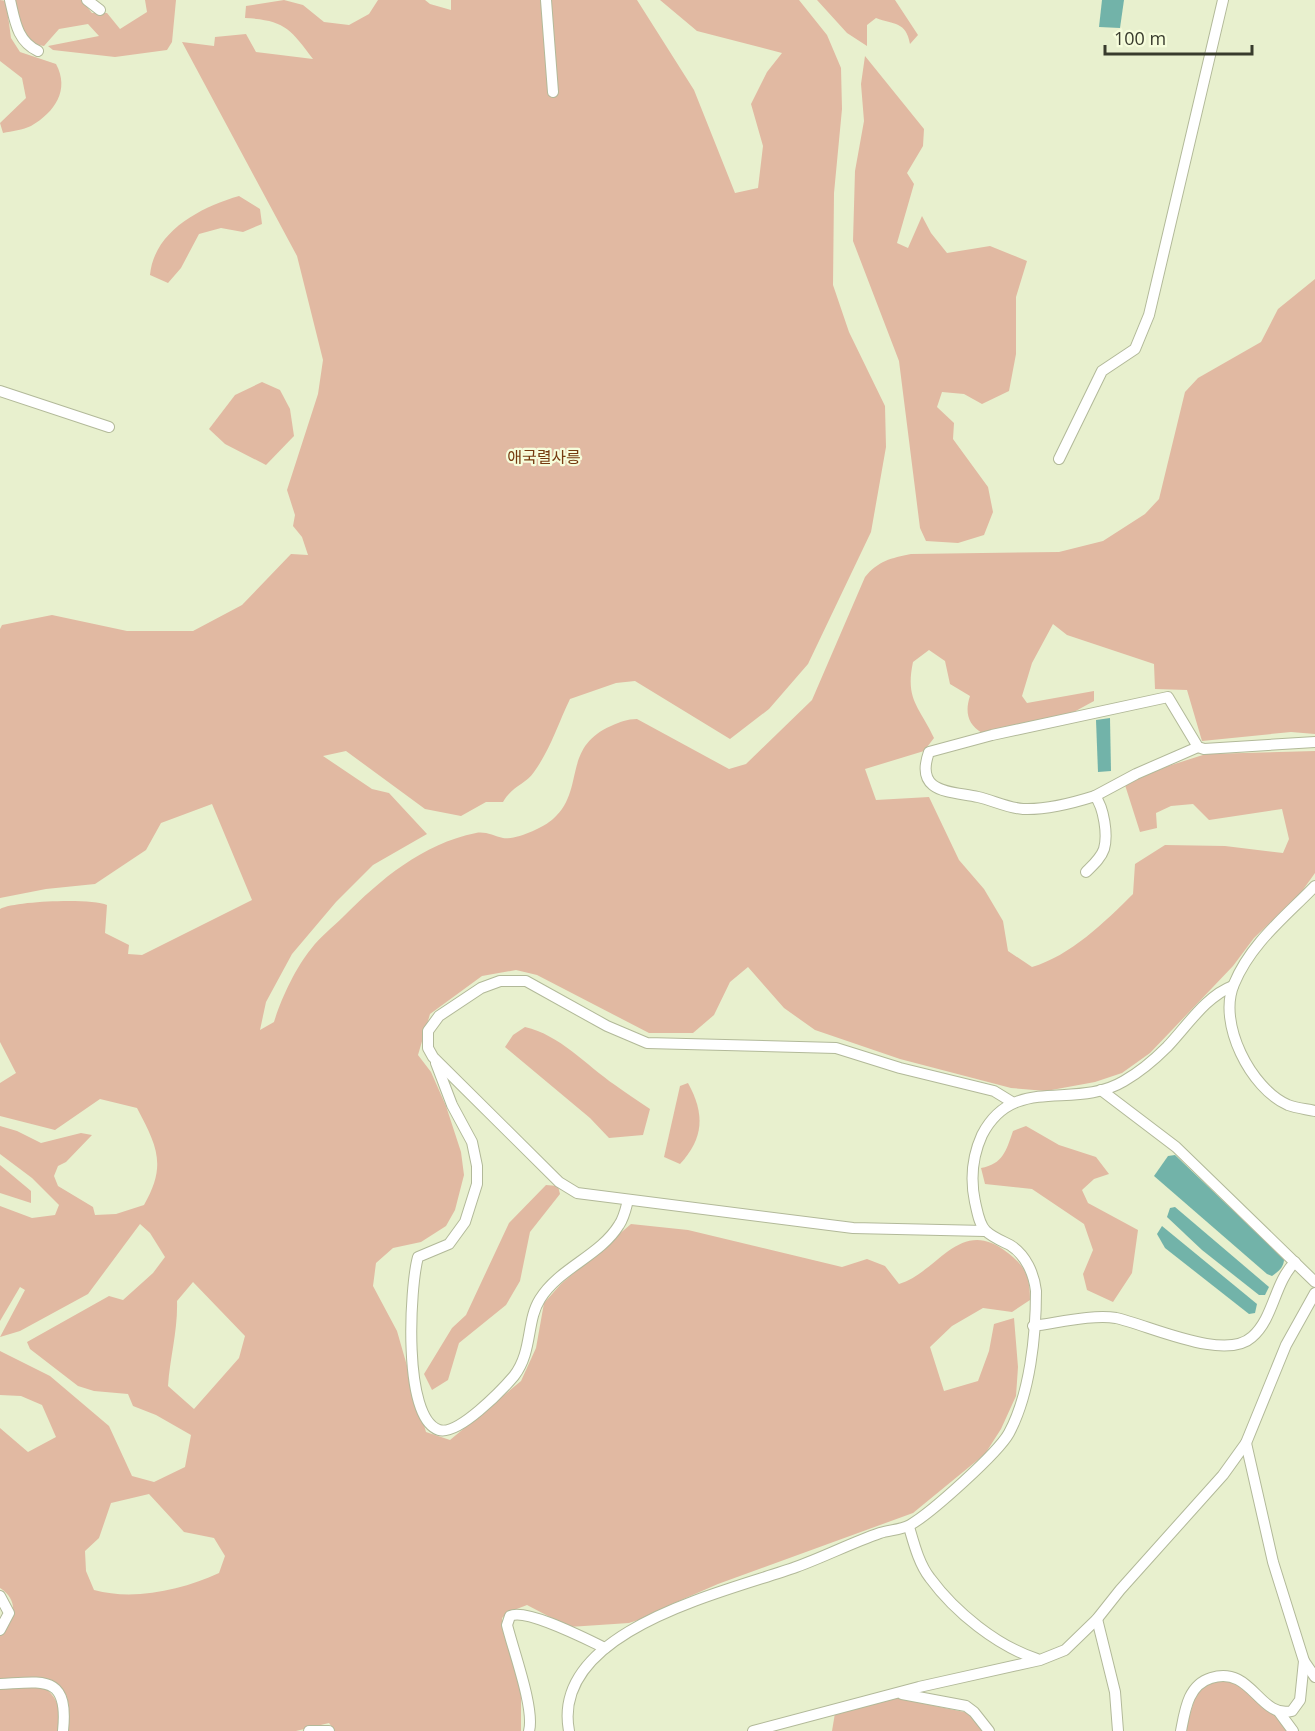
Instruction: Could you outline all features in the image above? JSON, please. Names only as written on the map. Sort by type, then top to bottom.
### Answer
[{"type":"street","points":[[10,0],[21,37],[27,46],[38,51]]},
{"type":"street","points":[[87,0],[100,10]]},
{"type":"street","points":[[546,0],[553,92]]},
{"type":"street","points":[[1059,459],[1102,371],[1135,350],[1149,315],[1222,0]]},
{"type":"street","points":[[0,391],[109,427]]},
{"type":"street","points":[[1198,747],[1168,697],[992,735],[929,752],[926,762],[931,785],[942,792],[976,796],[1022,809],[1078,801],[1095,796],[1136,774],[1198,747],[1214,749],[1315,742]]},
{"type":"street","points":[[1086,872],[1105,848],[1102,812],[1095,796]]},
{"type":"street","points":[[1315,886],[1257,943],[1233,986],[1230,998],[1232,1024],[1244,1062],[1264,1086],[1287,1104],[1315,1111]]},
{"type":"street","points":[[628,1200],[621,1224],[610,1237],[555,1282],[539,1299],[525,1356],[512,1378],[463,1423],[445,1431],[437,1429],[430,1423],[423,1409],[415,1379],[409,1333],[413,1276],[418,1257],[449,1244],[465,1222],[477,1184],[477,1166],[472,1142],[452,1105],[428,1048],[428,1031],[440,1016],[481,988],[500,981],[526,981],[607,1026],[647,1043],[836,1048],[922,1074],[994,1091],[1012,1102]]},
{"type":"street","points":[[985,1231],[974,1194],[972,1178],[974,1152],[996,1114],[1012,1102],[1101,1090],[1124,1081],[1164,1050],[1219,991],[1233,986]]},
{"type":"street","points":[[433,1057],[568,1190],[590,1196],[853,1228],[985,1231],[1013,1247],[1029,1267],[1036,1291],[1024,1393],[1009,1433],[996,1452],[909,1527],[882,1532],[797,1567],[706,1596],[644,1624],[605,1648],[584,1669],[573,1686],[566,1715],[569,1731]]},
{"type":"street","points":[[1101,1090],[1176,1147],[1315,1282]]},
{"type":"street","points":[[1033,1326],[1115,1318],[1217,1345],[1237,1346],[1258,1331],[1285,1272],[1295,1262]]},
{"type":"street","points":[[753,1731],[897,1693],[1040,1660],[1065,1650],[1097,1619],[1132,1575],[1223,1475],[1246,1443],[1286,1345],[1315,1293]]},
{"type":"street","points":[[1246,1443],[1273,1562],[1304,1661],[1315,1677]]},
{"type":"street","points":[[909,1527],[921,1564],[929,1578],[985,1632],[1023,1655],[1040,1660]]},
{"type":"street","points":[[0,1596],[9,1613],[0,1630]]},
{"type":"street","points":[[530,1731],[527,1700],[507,1625],[510,1616],[526,1613],[539,1617],[605,1648]]},
{"type":"street","points":[[1097,1619],[1115,1692],[1118,1731]]},
{"type":"street","points":[[1280,1712],[1292,1711],[1300,1700],[1304,1661]]},
{"type":"street","points":[[1181,1731],[1190,1696],[1195,1688],[1209,1678],[1218,1676],[1232,1676],[1246,1683],[1270,1707],[1280,1712],[1293,1731]]},
{"type":"street","points":[[0,1683],[32,1680],[47,1683],[58,1691],[65,1710],[63,1731]]},
{"type":"street","points":[[897,1693],[966,1706],[975,1712],[989,1731]]},
{"type":"street","points":[[309,1731],[329,1731]]},
{"type":"green space","points":[[0,0],[6,1],[11,38],[20,52],[56,64],[61,83],[58,100],[47,114],[28,127],[3,133],[0,123],[26,98],[22,78],[0,61]]},
{"type":"green space","points":[[13,0],[81,0],[92,13],[107,13],[120,29],[147,12],[145,0],[176,0],[172,42],[167,50],[115,57],[53,50],[48,46],[99,36],[88,24],[59,29],[44,46],[36,44],[30,41],[22,29]]},
{"type":"green space","name":"애국렬사릉","points":[[284,0],[303,5],[324,22],[349,25],[369,14],[378,0],[425,0],[430,4],[451,10],[451,0],[637,0],[694,90],[735,193],[758,188],[763,146],[751,104],[767,72],[782,53],[697,31],[660,0],[799,0],[827,35],[841,68],[842,109],[834,193],[833,285],[849,332],[885,406],[886,447],[871,532],[808,664],[769,709],[730,739],[635,681],[616,683],[570,699],[545,755],[530,776],[503,802],[486,802],[461,816],[425,809],[346,751],[323,756],[372,789],[389,793],[427,834],[373,865],[336,902],[292,954],[266,1002],[260,1030],[274,1022],[289,984],[311,949],[372,889],[420,854],[456,838],[479,833],[503,838],[515,837],[529,833],[549,822],[563,808],[569,795],[579,757],[585,746],[596,735],[611,726],[637,719],[729,769],[746,764],[812,700],[865,577],[880,564],[911,554],[1059,552],[1103,541],[1145,514],[1159,499],[1185,392],[1198,378],[1261,342],[1278,309],[1315,279],[1315,734],[1291,732],[1202,741],[1187,690],[1155,689],[1154,664],[1067,635],[1053,624],[1032,663],[1022,696],[1027,703],[1094,691],[1094,701],[1072,713],[982,733],[973,726],[968,717],[970,696],[950,684],[945,661],[929,650],[913,662],[911,685],[915,702],[934,738],[924,751],[865,769],[876,800],[929,797],[959,860],[984,889],[1003,921],[1008,951],[1032,967],[1060,955],[1111,916],[1133,894],[1135,864],[1165,845],[1225,846],[1283,853],[1289,839],[1282,809],[1209,820],[1193,804],[1171,806],[1156,813],[1157,828],[1140,832],[1125,785],[1162,768],[1206,754],[1315,751],[1315,873],[1300,894],[1254,938],[1233,966],[1150,1053],[1122,1073],[1095,1082],[1046,1091],[1011,1088],[900,1059],[815,1030],[784,1008],[748,967],[730,982],[714,1015],[693,1033],[649,1033],[537,975],[516,970],[482,976],[430,1014],[418,1055],[431,1072],[446,1106],[461,1152],[464,1175],[455,1210],[446,1226],[421,1242],[393,1248],[376,1263],[373,1286],[397,1331],[426,1432],[450,1440],[521,1381],[536,1348],[544,1303],[561,1284],[631,1224],[688,1230],[842,1267],[867,1259],[885,1266],[899,1284],[913,1278],[963,1243],[976,1240],[991,1243],[1014,1258],[1026,1273],[1029,1285],[1030,1300],[1012,1312],[983,1308],[952,1326],[930,1347],[944,1391],[978,1381],[989,1351],[994,1324],[1014,1318],[1018,1367],[1016,1396],[1001,1429],[985,1454],[913,1513],[718,1584],[672,1604],[659,1613],[629,1623],[569,1627],[527,1605],[509,1612],[502,1618],[503,1628],[521,1690],[521,1731],[335,1731],[329,1723],[296,1731],[67,1731],[68,1702],[64,1691],[56,1684],[36,1679],[0,1681],[0,1635],[9,1624],[13,1605],[11,1599],[0,1588],[0,1428],[28,1452],[56,1437],[42,1405],[21,1396],[0,1395],[0,1351],[50,1376],[109,1426],[132,1476],[154,1482],[185,1467],[191,1435],[156,1415],[133,1406],[128,1394],[94,1391],[78,1386],[30,1349],[27,1342],[109,1296],[123,1300],[153,1273],[165,1257],[150,1233],[140,1224],[88,1294],[20,1331],[0,1337],[25,1290],[20,1287],[0,1321],[0,1206],[32,1218],[55,1215],[59,1205],[32,1178],[0,1154],[0,1126],[17,1131],[41,1143],[81,1133],[92,1135],[66,1162],[58,1166],[54,1176],[58,1186],[93,1207],[95,1215],[116,1214],[144,1205],[155,1178],[157,1156],[150,1134],[137,1108],[100,1099],[55,1130],[0,1116],[0,1083],[16,1073],[0,1042],[0,909],[21,904],[53,901],[107,905],[105,933],[129,945],[128,954],[142,955],[252,900],[212,804],[161,823],[146,850],[95,884],[46,889],[0,898],[0,629],[2,625],[52,615],[127,631],[193,631],[242,605],[291,554],[308,555],[302,537],[293,526],[295,515],[287,490],[318,394],[323,360],[297,256],[182,42],[214,46],[215,37],[246,34],[256,52],[313,59],[292,33],[285,28],[269,21],[245,18],[246,6]],"holes":[[[193,1282],[245,1336],[239,1358],[194,1409],[168,1386],[177,1301]],[[149,1494],[184,1532],[214,1538],[225,1556],[219,1573],[174,1589],[158,1592],[125,1594],[94,1590],[86,1571],[85,1551],[99,1538],[111,1503]]]},
{"type":"green space","points":[[817,0],[895,0],[918,35],[910,44],[906,31],[894,23],[876,18],[867,25],[867,46],[847,33]]},
{"type":"green space","points":[[865,56],[924,129],[923,146],[907,173],[914,184],[897,243],[908,248],[922,216],[931,233],[947,253],[990,246],[1027,261],[1016,297],[1016,354],[1009,391],[982,404],[964,394],[942,392],[937,407],[954,423],[953,439],[988,487],[993,512],[984,535],[958,543],[926,541],[920,528],[899,361],[853,241],[855,171],[864,121],[861,84]]},
{"type":"green space","points":[[239,196],[260,209],[262,224],[243,232],[221,228],[199,234],[181,268],[168,283],[150,275],[153,259],[160,246],[182,223],[195,214]]},
{"type":"green space","points":[[262,382],[280,390],[290,409],[294,436],[266,465],[225,444],[209,429],[235,395]]},
{"type":"green space","points":[[525,1027],[550,1037],[572,1051],[650,1109],[643,1135],[609,1138],[590,1118],[505,1047],[513,1035]]},
{"type":"green space","points":[[688,1083],[697,1105],[699,1125],[694,1145],[680,1164],[664,1157],[680,1086]]},
{"type":"green space","points":[[1026,1126],[1059,1145],[1096,1157],[1109,1174],[1094,1179],[1082,1190],[1088,1203],[1138,1230],[1132,1273],[1113,1302],[1087,1290],[1083,1274],[1093,1250],[1084,1224],[1032,1189],[985,1184],[981,1168],[999,1160],[1006,1150],[1013,1131]]},
{"type":"green space","points":[[0,1165],[31,1191],[31,1203],[0,1193]]},
{"type":"green space","points":[[546,1185],[558,1186],[560,1194],[530,1232],[520,1281],[506,1305],[459,1343],[448,1380],[432,1390],[424,1374],[452,1328],[466,1315],[509,1223]]},
{"type":"green space","points":[[1217,1680],[1238,1683],[1272,1712],[1288,1731],[1185,1731],[1197,1691]]},
{"type":"green space","points":[[0,1687],[45,1688],[57,1702],[59,1731],[0,1731]]},
{"type":"green space","points":[[897,1698],[969,1713],[984,1731],[832,1731],[835,1713]]},
{"type":"water","points":[[1102,0],[1124,0],[1120,28],[1099,27]]},
{"type":"water","points":[[1110,718],[1111,771],[1098,772],[1096,720]]},
{"type":"water","points":[[1175,1155],[1284,1259],[1282,1267],[1277,1272],[1272,1276],[1267,1274],[1154,1176],[1168,1156]]},
{"type":"water","points":[[1175,1207],[1269,1287],[1265,1295],[1259,1295],[1202,1250],[1167,1217],[1170,1208]]},
{"type":"water","points":[[1162,1226],[1257,1304],[1255,1313],[1249,1314],[1165,1248],[1157,1234]]}]
